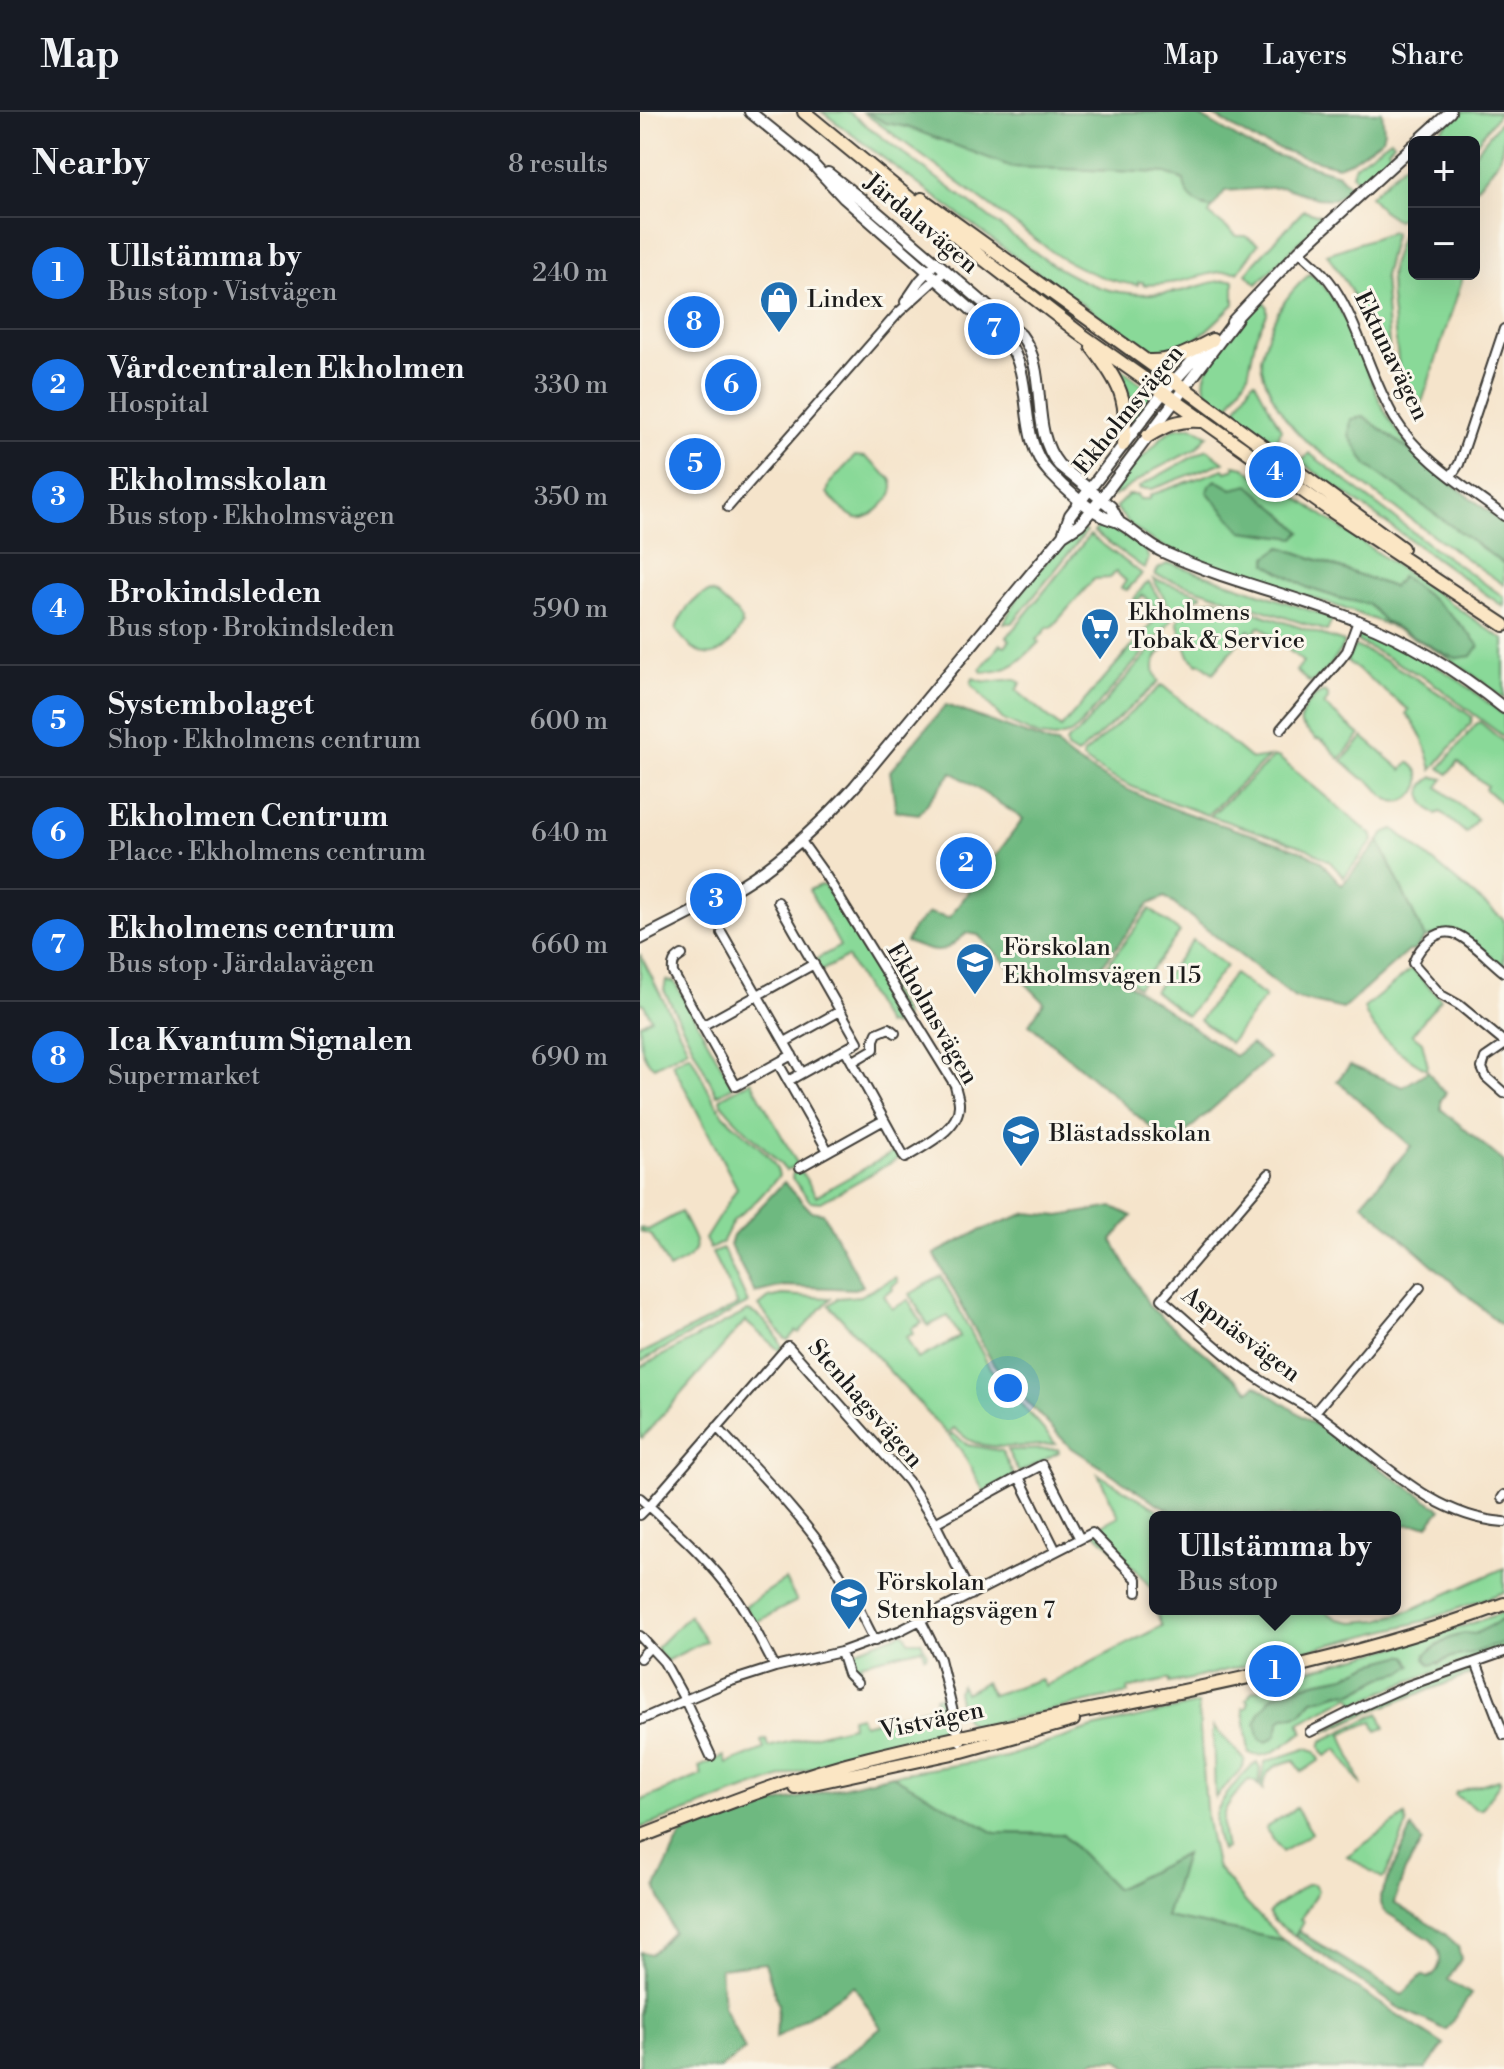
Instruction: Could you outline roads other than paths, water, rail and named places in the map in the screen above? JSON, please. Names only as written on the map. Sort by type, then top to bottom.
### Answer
[{"type":"main road","points":[[804,112],[1082,335],[1330,510],[1490,615]]},
{"type":"main road","points":[[848,147],[1180,384],[1504,625]]},
{"type":"main road","points":[[1082,335],[1105,363],[1121,391],[1126,415],[1123,445]]},
{"type":"main road","points":[[1148,361],[1177,358],[1212,340]]},
{"type":"main road","points":[[1148,436],[1174,422],[1202,421]]},
{"type":"main road","name":"Vistvägen","points":[[640,1837],[759,1793],[811,1784],[961,1744],[1007,1740],[1118,1706],[1398,1639],[1504,1604]]},
{"type":"main road","name":"Vistvägen","points":[[640,1844],[692,1817]]},
{"type":"street","name":"Järdalavägen","points":[[750,112],[851,190],[1025,340],[1035,364],[1042,428],[1049,451],[1059,465],[1111,507],[1119,522]]},
{"type":"street","name":"Ekholmsvägen","points":[[1424,136],[1450,112]]},
{"type":"street","name":"Ekholmsvägen","points":[[1063,535],[1070,515],[1123,445],[1299,251],[1408,150]]},
{"type":"street","name":"Järdalavägen","points":[[807,158],[844,198],[1013,348],[1037,453],[1048,471],[1081,501],[1162,551],[1218,574],[1358,621],[1434,657],[1504,708]]},
{"type":"street","name":"Ektunavägen","points":[[1299,251],[1328,279],[1341,300],[1389,408],[1404,432],[1423,453],[1504,516]]},
{"type":"street","points":[[728,507],[899,312],[928,272],[942,266]]},
{"type":"street","points":[[899,312],[937,280],[942,266]]},
{"type":"street","name":"Ekholmsvägen","points":[[1180,384],[1212,340],[1237,318]]},
{"type":"street","points":[[1451,476],[1459,464],[1504,329]]},
{"type":"street","name":"Ekholmsvägen","points":[[640,939],[762,871],[823,821],[1063,535],[1080,524],[1101,499],[1148,436],[1169,397]]},
{"type":"street","points":[[1281,729],[1347,651],[1358,621]]},
{"type":"street","name":"Ekholmsvägen","points":[[778,902],[858,1042],[845,1049],[905,1158],[938,1136],[955,1119],[960,1102],[955,1085],[801,841]]},
{"type":"street","points":[[722,933],[802,1073]]},
{"type":"street","points":[[1504,972],[1452,933],[1428,941],[1413,963],[1441,995],[1459,1005],[1504,1043],[1485,1058],[1482,1068],[1486,1077],[1504,1093]]},
{"type":"street","points":[[682,955],[674,960],[673,973],[736,1086],[792,1055]]},
{"type":"street","points":[[702,1026],[814,964]]},
{"type":"street","points":[[785,1042],[840,1011]]},
{"type":"street","name":"Ekholmsvägen","points":[[852,1062],[874,1049],[877,1033],[889,1028],[895,1033]]},
{"type":"street","points":[[788,1081],[845,1049]]},
{"type":"street","points":[[778,1063],[828,1151]]},
{"type":"street","points":[[800,1167],[884,1120]]},
{"type":"street","name":"Aspnäsvägen","points":[[1269,1174],[1162,1299],[1260,1380],[1315,1412],[1427,1496],[1471,1516],[1504,1522]]},
{"type":"street","name":"Aspnäsvägen","points":[[1315,1412],[1420,1287]]},
{"type":"street","name":"Stenhagsvägen","points":[[717,1427],[788,1346],[896,1466],[935,1523],[971,1595]]},
{"type":"street","points":[[640,1515],[717,1427],[821,1545],[875,1641]]},
{"type":"street","points":[[935,1523],[1042,1465],[1080,1539]]},
{"type":"street","points":[[1019,1477],[1056,1551]]},
{"type":"street","points":[[640,1498],[687,1540],[722,1578],[745,1611],[775,1667]]},
{"type":"street","points":[[640,1720],[725,1683],[875,1641],[921,1621],[1092,1533],[1137,1579],[1137,1592]]},
{"type":"street","points":[[921,1621],[940,1659],[961,1744]]},
{"type":"street","points":[[640,1636],[664,1662],[711,1756]]},
{"type":"street","points":[[640,1658],[650,1647]]},
{"type":"street","points":[[841,1652],[848,1674],[857,1683]]},
{"type":"street","points":[[1310,1732],[1407,1686],[1504,1652]]},
{"type":"street","points":[[1476,1662],[1504,1735]]},
{"type":"place","name":"Ica Kvantum Signalen","points":[[694,322]]},
{"type":"place","name":"Ekholmens centrum","points":[[994,329]]},
{"type":"place","name":"Lindex","points":[[779,334]]},
{"type":"place","name":"Ekholmen Centrum","points":[[731,385]]},
{"type":"place","name":"Systembolaget","points":[[695,464]]},
{"type":"place","name":"Brokindsleden","points":[[1275,472]]},
{"type":"place","name":"Ekholmens Tobak & Service","points":[[1100,661]]},
{"type":"place","name":"Vårdcentralen Ekholmen","points":[[966,863]]},
{"type":"place","name":"Ekholmsskolan","points":[[716,899]]},
{"type":"place","name":"Förskolan Ekholmsvägen 115","points":[[975,996]]},
{"type":"place","name":"Blästadsskolan","points":[[1021,1168]]},
{"type":"place","name":"Förskolan Stenhagsvägen 7","points":[[849,1631]]},
{"type":"place","name":"Ullstämma by","points":[[1275,1671]]}]
